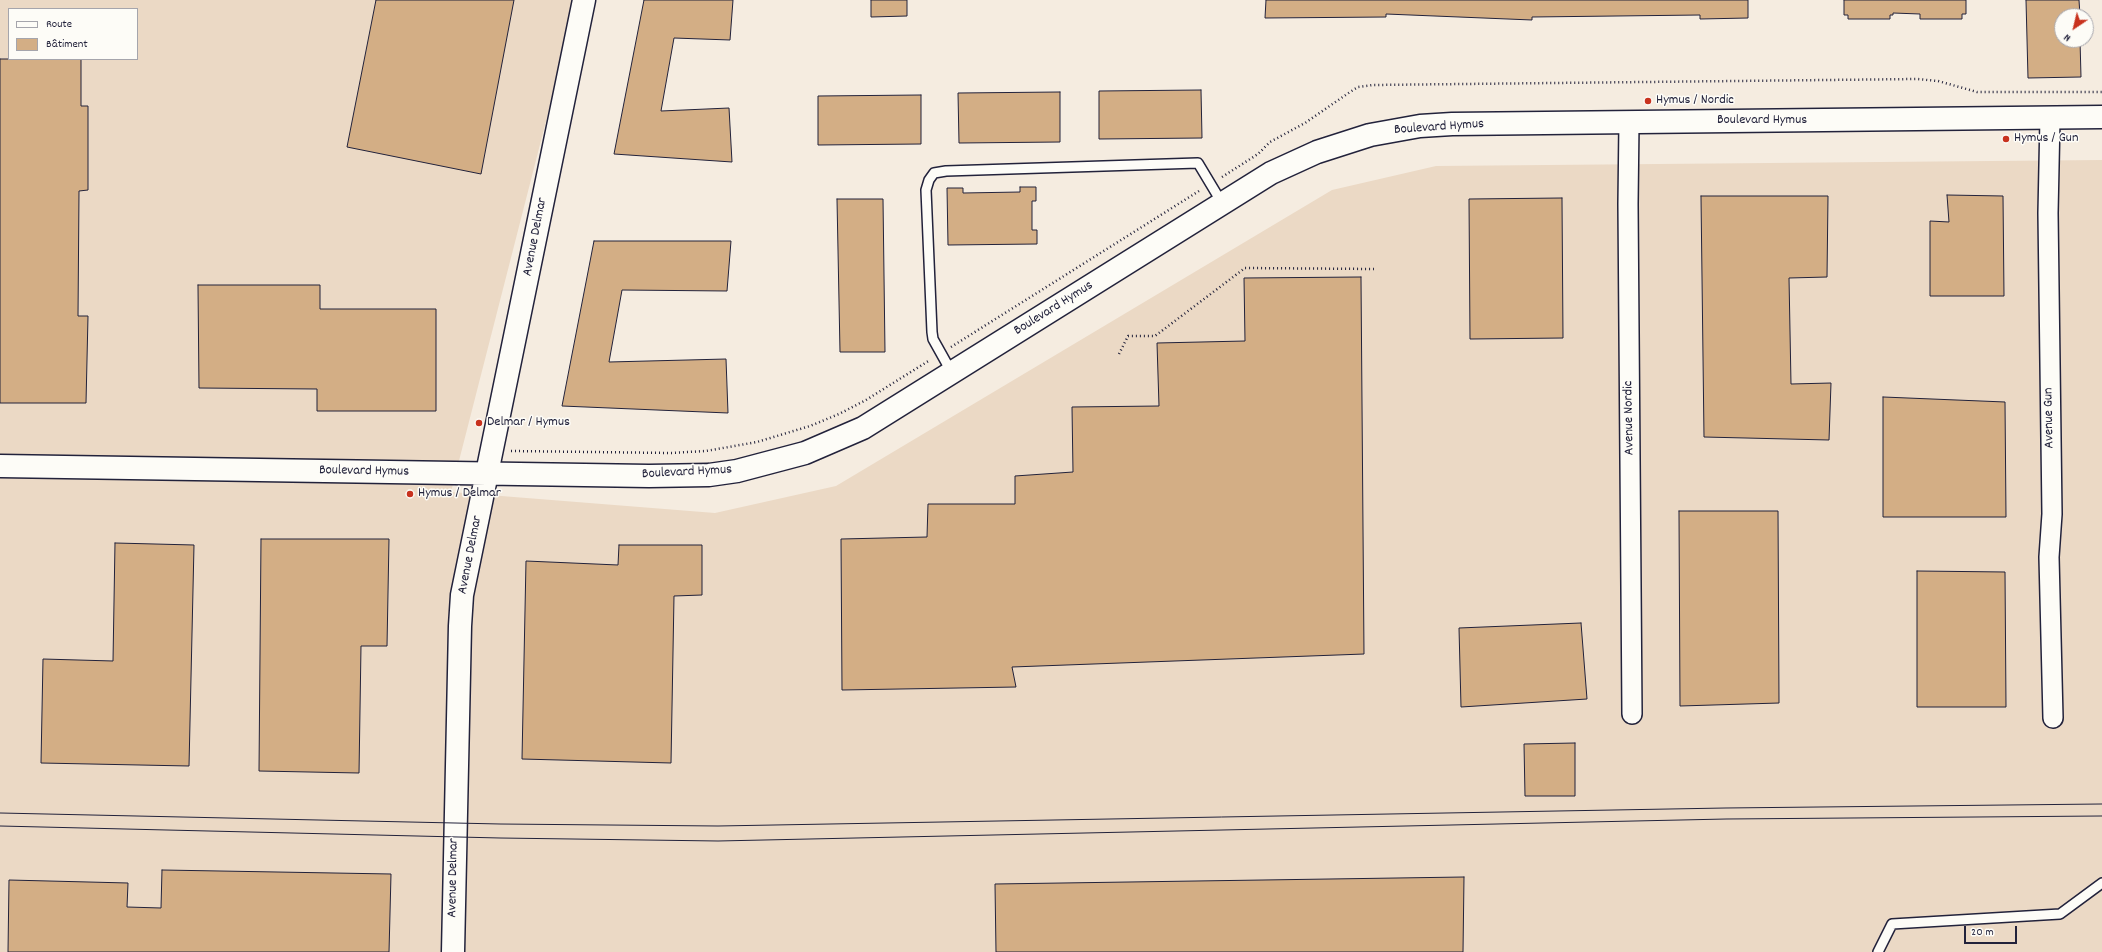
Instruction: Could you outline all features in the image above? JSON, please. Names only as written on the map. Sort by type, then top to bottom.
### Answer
[{"type":"street","name":"Avenue Delmar","points":[[453,952],[460,610],[584,0]]},
{"type":"street","name":"Boulevard Hymus","points":[[0,466],[487,474],[709,475],[751,468],[805,453],[850,434],[881,418],[1222,203],[1271,174],[1301,159],[1350,140],[1386,131],[1420,126],[1452,124],[2102,117]]},
{"type":"street","name":"Avenue Gun","points":[[2050,118],[2048,213],[2052,514],[2050,557],[2053,718]]},
{"type":"street","name":"Avenue Nordic","points":[[1629,122],[1628,204],[1632,714]]},
{"type":"lane","points":[[952,373],[933,339],[932,332],[926,190],[929,180],[934,173],[1198,163],[1222,203]]},
{"type":"lane","points":[[1878,952],[1892,924],[2060,914],[2102,883]]},
{"type":"path","points":[[1220,178],[1258,154],[1270,142],[1305,123],[1358,87],[1373,85],[1917,78],[1933,80],[1978,92],[2102,92]]},
{"type":"path","name":"Boulevard Hymus","points":[[950,348],[1203,189]]},
{"type":"path","points":[[1119,354],[1128,336],[1155,336],[1245,268],[1374,269]]},
{"type":"path","name":"Boulevard Hymus","points":[[525,450],[689,452],[741,446],[774,438],[810,426],[854,407],[931,360]]},
{"type":"shaded area","points":[[0,0],[577,0],[451,492],[715,513],[836,486],[1332,190],[1436,166],[2102,160],[2102,952],[0,952]]},
{"type":"building","points":[[376,0],[514,0],[481,174],[347,147]]},
{"type":"building","points":[[644,0],[733,0],[730,40],[674,38],[661,111],[729,108],[732,162],[614,154]]},
{"type":"building","points":[[871,0],[907,0],[907,16],[871,17]]},
{"type":"building","points":[[1266,0],[1748,0],[1748,18],[1700,19],[1700,15],[1532,17],[1532,20],[1386,14],[1386,17],[1265,18]]},
{"type":"building","points":[[1844,0],[1966,0],[1966,14],[1962,14],[1962,19],[1920,19],[1920,14],[1893,13],[1893,15],[1890,15],[1890,19],[1848,19],[1848,15],[1844,15]]},
{"type":"building","points":[[2026,0],[2079,0],[2080,8],[2054,8],[2054,48],[2080,48],[2081,77],[2028,78]]},
{"type":"building","points":[[0,59],[81,60],[81,106],[88,106],[88,190],[79,191],[78,316],[88,316],[86,403],[0,403]]},
{"type":"building","points":[[1201,90],[1202,138],[1099,139],[1099,91]]},
{"type":"building","points":[[1060,92],[1060,142],[959,143],[958,93]]},
{"type":"building","points":[[921,95],[921,144],[818,145],[818,96]]},
{"type":"building","points":[[1020,187],[1036,187],[1036,201],[1032,201],[1032,230],[1037,230],[1037,244],[948,245],[947,188],[963,188],[963,193],[1020,192]]},
{"type":"building","points":[[1947,195],[2003,196],[2004,296],[1930,296],[1930,221],[1949,222]]},
{"type":"building","points":[[1701,196],[1828,196],[1827,277],[1789,278],[1791,384],[1831,383],[1829,440],[1704,437]]},
{"type":"building","points":[[1562,198],[1563,338],[1470,339],[1469,199]]},
{"type":"building","points":[[837,199],[883,199],[885,352],[840,352]]},
{"type":"building","points":[[594,241],[731,241],[727,291],[622,290],[609,362],[726,359],[728,413],[562,406]]},
{"type":"building","points":[[1361,277],[1364,654],[1012,667],[1016,687],[842,690],[841,539],[927,537],[928,504],[1015,504],[1015,476],[1073,472],[1072,407],[1159,406],[1157,343],[1245,341],[1244,278]]},
{"type":"building","points":[[198,285],[320,285],[320,309],[436,309],[436,411],[317,411],[317,389],[199,388]]},
{"type":"building","points":[[1883,397],[2005,402],[2006,517],[1883,517]]},
{"type":"building","points":[[1679,511],[1778,511],[1779,703],[1680,706]]},
{"type":"building","points":[[261,539],[389,539],[387,646],[361,646],[359,773],[259,771]]},
{"type":"building","points":[[115,543],[194,545],[189,766],[41,763],[43,659],[113,661]]},
{"type":"building","points":[[619,545],[702,545],[702,595],[674,596],[671,763],[522,759],[526,561],[618,565]]},
{"type":"building","points":[[1917,571],[2005,572],[2006,707],[1917,707]]},
{"type":"building","points":[[1581,623],[1587,699],[1461,707],[1459,628]]},
{"type":"building","points":[[1575,743],[1575,796],[1525,796],[1524,744]]},
{"type":"building","points":[[162,870],[391,874],[389,952],[8,952],[9,880],[128,883],[127,907],[161,908]]},
{"type":"building","points":[[1464,877],[1463,952],[996,952],[995,884]]},
{"type":"tram line","points":[[0,813],[500,824],[718,826],[1725,808],[2102,804]]},
{"type":"tram line","points":[[0,826],[500,838],[718,841],[1726,819],[2102,816]]},
{"type":"place","name":"Hymus / Nordic","points":[[1648,101]]},
{"type":"place","name":"Hymus / Gun","points":[[2006,139]]},
{"type":"place","name":"Delmar / Hymus","points":[[479,423]]},
{"type":"place","name":"Hymus / Delmar","points":[[410,494]]}]
